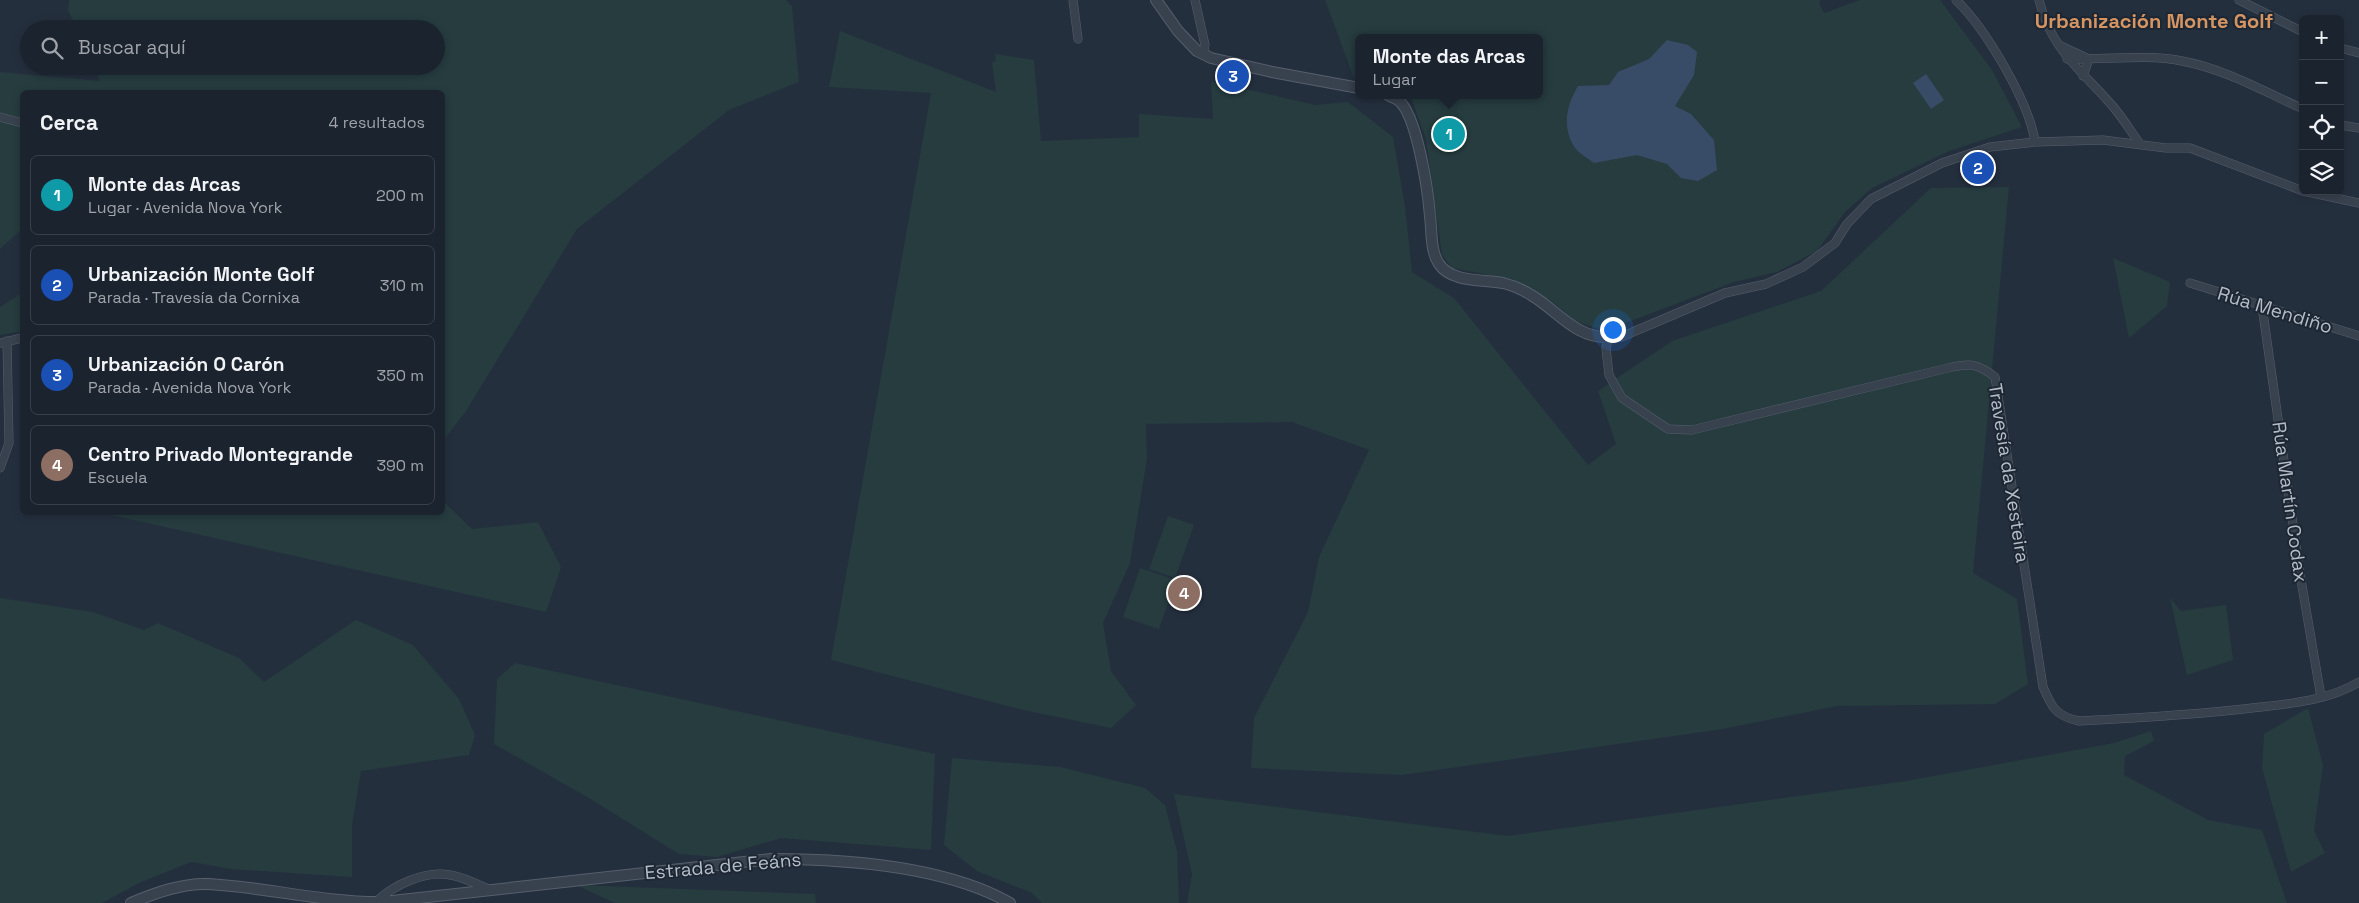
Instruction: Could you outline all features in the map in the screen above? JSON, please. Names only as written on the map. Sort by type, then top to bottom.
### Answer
[{"type":"street","points":[[1072,0],[1078,39]]},
{"type":"street","points":[[1156,0],[1178,31],[1211,58],[1272,72],[1355,87]]},
{"type":"street","points":[[1195,0],[1206,45],[1203,53]]},
{"type":"street","points":[[1956,0],[2004,65],[2021,100],[2033,130],[2035,142]]},
{"type":"street","points":[[2039,0],[2043,18],[2067,59],[2115,109],[2140,144]]},
{"type":"street","points":[[2239,0],[2299,30]]},
{"type":"street","points":[[2058,44],[2089,60]]},
{"type":"street","points":[[2344,49],[2359,53]]},
{"type":"street","points":[[2067,59],[2180,60],[2208,67],[2299,107]]},
{"type":"street","points":[[2083,76],[2089,60]]},
{"type":"street","points":[[1397,99],[1409,115],[1416,133],[1430,213],[1433,249],[1439,264],[1450,273],[1470,279],[1504,283],[1522,290],[1579,331],[1596,338],[1620,337],[1725,293],[1766,284],[1804,267],[1835,243],[1847,224],[1871,199],[1942,162],[1990,147],[2035,142],[2103,140],[2166,148],[2190,148],[2299,189]]},
{"type":"street","points":[[0,117],[20,122]]},
{"type":"street","points":[[2344,125],[2359,128]]},
{"type":"street","points":[[2322,195],[2359,203]]},
{"type":"street","name":"Rúa Mendiño","points":[[2190,283],[2359,336]]},
{"type":"street","name":"Rúa Martín Codax","points":[[2262,306],[2300,574],[2322,697]]},
{"type":"street","name":"Travesía da Xesteira","points":[[1608,337],[1606,348],[1609,375],[1622,398],[1668,429],[1692,430],[1969,363],[1984,368],[1995,377],[2043,687],[2051,704],[2062,717],[2079,721],[2190,716],[2276,706],[2322,697],[2347,689],[2359,682]]},
{"type":"street","points":[[0,468],[8,443],[4,342],[20,338]]},
{"type":"street","name":"Estrada de Feáns","points":[[131,903],[174,888],[208,884],[342,902],[376,902],[771,859],[807,858],[852,861],[938,876],[974,886],[1010,903]]},
{"type":"street","name":"Estrada de Feáns","points":[[376,902],[390,891],[418,878],[442,874],[471,881],[490,890]]},
{"type":"green space","points":[[69,0],[786,0],[792,6],[799,82],[729,110],[577,229],[466,411],[445,438],[445,90],[20,90],[20,231],[0,249],[0,72],[100,81],[98,75],[445,75],[445,20],[73,20],[68,10]]},
{"type":"green space","points":[[1325,0],[1821,0],[1819,3],[1824,13],[1860,0],[1940,0],[1992,70],[2022,127],[1949,151],[1872,188],[1845,212],[1817,251],[1777,272],[1734,282],[1604,331],[1575,321],[1554,303],[1512,279],[1452,268],[1442,255],[1426,139],[1411,99],[1543,99],[1543,34],[1355,34],[1354,78]]},
{"type":"green space","points":[[840,31],[996,92],[992,62],[996,61],[995,54],[1034,60],[1041,141],[1139,137],[1139,114],[1213,119],[1211,81],[1315,105],[1348,102],[1393,137],[1405,206],[1412,272],[1454,298],[1588,465],[1616,444],[1598,391],[1672,341],[1821,291],[1931,188],[2009,187],[1973,573],[2017,599],[2028,684],[1995,704],[1837,706],[1723,729],[1402,775],[1251,768],[1254,718],[1308,612],[1319,557],[1369,450],[1292,422],[1146,424],[1147,459],[1130,563],[1103,623],[1111,671],[1136,705],[1111,728],[1023,710],[831,660],[931,93],[829,87]]},
{"type":"green space","points":[[2113,258],[2170,282],[2167,306],[2129,338]]},
{"type":"green space","points":[[20,294],[20,331],[0,335],[0,307]]},
{"type":"green space","points":[[445,503],[472,529],[538,522],[561,567],[546,612],[111,515],[445,515]]},
{"type":"green space","points":[[1168,516],[1194,525],[1175,578],[1149,569]]},
{"type":"green space","points":[[1140,568],[1176,580],[1159,629],[1123,617]]},
{"type":"green space","points":[[0,598],[93,612],[144,630],[158,623],[239,658],[264,682],[356,620],[413,645],[459,699],[475,735],[469,755],[361,771],[352,825],[352,877],[231,869],[191,862],[139,883],[102,903],[0,903]]},
{"type":"green space","points":[[2170,598],[2181,611],[2226,605],[2233,660],[2187,675]]},
{"type":"green space","points":[[515,663],[935,754],[931,850],[781,838],[717,857],[679,854],[589,798],[494,744],[497,679]]},
{"type":"green space","points":[[2308,708],[2323,765],[2314,831],[2325,853],[2291,872],[2262,768],[2264,734]]},
{"type":"green space","points":[[2151,731],[2154,741],[2125,756],[2124,775],[2208,820],[2262,830],[2287,903],[1187,903],[1192,874],[1174,794],[1508,836],[1906,781],[2114,743]]},
{"type":"green space","points":[[952,758],[1060,767],[1145,788],[1165,805],[1177,851],[1179,903],[1042,903],[1032,893],[977,871],[944,845]]},
{"type":"green space","points":[[576,885],[815,894],[816,903],[615,903]]},
{"type":"water","points":[[1667,40],[1688,45],[1697,52],[1694,75],[1675,106],[1691,114],[1714,140],[1717,170],[1698,181],[1681,178],[1667,164],[1637,155],[1594,163],[1575,148],[1568,130],[1567,115],[1571,100],[1578,86],[1609,85],[1618,72],[1649,59]]},
{"type":"water","points":[[1926,74],[1944,100],[1931,109],[1913,83]]},
{"type":"place","name":"Urbanización O Carón","points":[[1233,76]]},
{"type":"place","name":"Monte das Arcas","points":[[1449,134]]},
{"type":"place","name":"Urbanización Monte Golf","points":[[1978,168]]},
{"type":"place","name":"Centro Privado Montegrande","points":[[1184,593]]},
{"type":"district","name":"Urbanización Monte Golf","points":[[2154,21]]}]
